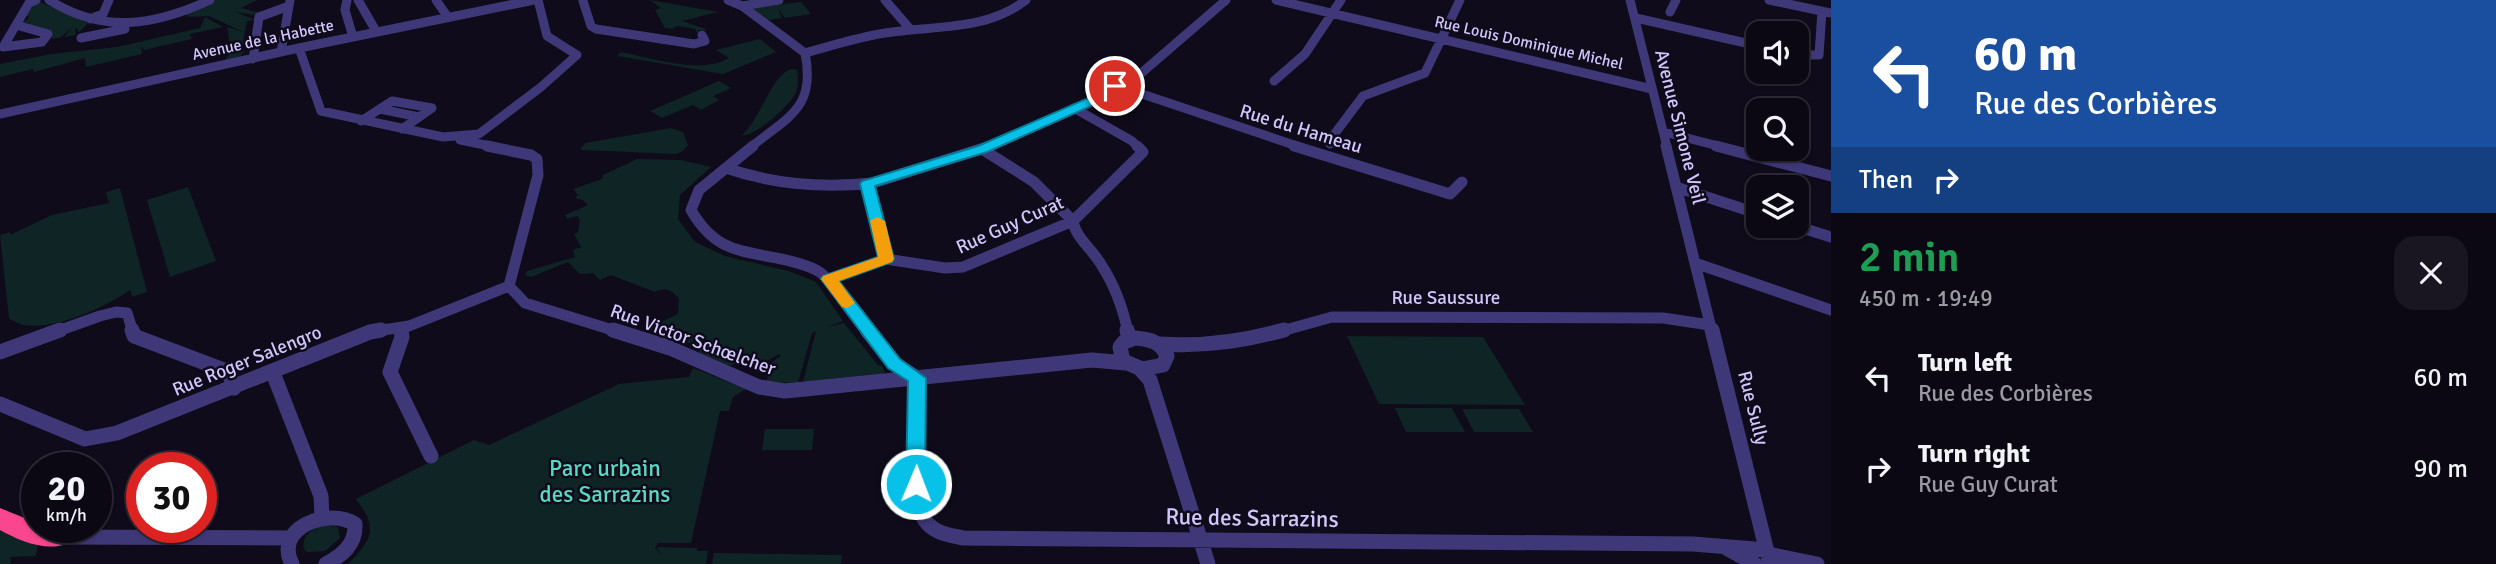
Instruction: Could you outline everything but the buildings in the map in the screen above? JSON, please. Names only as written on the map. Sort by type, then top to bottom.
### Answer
[{"type":"highway","points":[[0,518],[21,529]]},
{"type":"street","points":[[16,24],[37,29],[48,34],[47,38],[42,42],[3,47],[16,24],[29,3],[36,0]]},
{"type":"street","points":[[49,0],[90,19],[111,23],[138,22],[178,14],[210,0]]},
{"type":"street","points":[[90,19],[103,14],[109,0]]},
{"type":"street","points":[[347,0],[344,15],[353,31],[353,37]]},
{"type":"street","points":[[358,0],[376,31]]},
{"type":"street","points":[[436,0],[447,16]]},
{"type":"street","points":[[482,140],[577,55],[547,36],[536,0]]},
{"type":"street","name":"Avenue de la Habette","points":[[0,114],[507,2],[536,0]]},
{"type":"street","points":[[728,0],[741,6],[805,53],[811,82],[805,99],[793,113],[699,190],[691,210],[703,231],[715,240],[736,249],[798,262],[829,279],[894,364],[917,378],[1092,360],[1126,363],[1149,373],[1208,564]]},
{"type":"street","points":[[741,6],[779,0]]},
{"type":"street","points":[[885,0],[911,30]]},
{"type":"street","points":[[805,53],[882,34],[983,21],[1013,10],[1026,0]]},
{"type":"street","name":"Rue du Hameau","points":[[1226,0],[1131,82],[1142,94],[1213,120],[1450,194],[1462,182]]},
{"type":"street","name":"Rue Louis Dominique Michel","points":[[1276,0],[1652,89]]},
{"type":"street","points":[[1274,81],[1305,54],[1335,13],[1341,0]]},
{"type":"street","points":[[1330,144],[1330,140],[1363,96],[1425,73],[1460,0]]},
{"type":"street","name":"Avenue Simone Veil","points":[[1630,0],[1695,263]]},
{"type":"street","points":[[1670,12],[1675,0]]},
{"type":"street","points":[[1769,0],[1827,12],[1819,55],[1809,55]]},
{"type":"street","points":[[583,1],[591,26],[596,29],[694,44],[705,41],[702,35]]},
{"type":"street","points":[[281,52],[289,3]]},
{"type":"street","points":[[253,59],[259,17],[289,3]]},
{"type":"street","points":[[1636,18],[1746,43]]},
{"type":"street","points":[[81,38],[125,29],[138,22]]},
{"type":"street","points":[[299,48],[321,111],[443,137],[482,140],[537,159],[538,174],[509,286]]},
{"type":"street","points":[[726,168],[760,180],[867,184],[982,149],[1112,92],[1115,86],[1110,82]]},
{"type":"street","points":[[361,121],[392,101],[432,108],[402,129]]},
{"type":"street","points":[[1074,108],[1132,141],[1143,152]]},
{"type":"street","points":[[380,109],[419,117]]},
{"type":"street","points":[[1664,132],[1831,176]]},
{"type":"street","points":[[982,149],[1034,182],[1073,221],[1074,230],[1085,240],[1101,265],[1125,316],[1146,338],[1163,349],[1166,361],[1149,373]]},
{"type":"street","name":"Rue Guy Curat","points":[[829,279],[886,259],[945,268],[963,267],[1073,221],[1143,152]]},
{"type":"street","points":[[867,184],[886,259]]},
{"type":"street","points":[[1676,187],[1746,210]]},
{"type":"street","points":[[1809,230],[1831,237]]},
{"type":"street","points":[[1695,263],[1831,310]]},
{"type":"street","name":"Rue Sully","points":[[1695,263],[1765,558]]},
{"type":"street","name":"Rue Roger Salengro","points":[[0,404],[85,439],[98,438],[273,373],[370,332],[401,328],[509,286]]},
{"type":"street","name":"Rue Victor Schœlcher","points":[[509,286],[525,303],[670,348],[759,387],[798,392],[917,378]]},
{"type":"street","points":[[0,352],[100,316],[116,312],[127,313],[134,336],[229,372],[234,388]]},
{"type":"street","points":[[1125,316],[1121,358],[1126,363]]},
{"type":"street","name":"Rue Saussure","points":[[1163,349],[1256,338],[1332,317],[1663,318],[1710,326]]},
{"type":"street","points":[[401,328],[402,337],[390,372],[431,456]]},
{"type":"street","points":[[1092,360],[1124,343],[1146,338]]},
{"type":"street","points":[[273,373],[321,496],[322,517]]},
{"type":"street","name":"Rue des Sarrazins","points":[[917,378],[915,503],[925,522],[942,534],[963,538],[1693,544],[1765,558],[1817,564]]},
{"type":"street","points":[[292,564],[286,555],[291,538],[310,522],[332,515],[350,519],[356,532],[348,549],[326,564]]},
{"type":"street","points":[[112,537],[291,538]]},
{"type":"green space","points":[[216,0],[257,0],[241,8],[261,13],[253,15],[236,12],[255,20],[247,21],[241,52],[246,51],[236,59],[225,61],[231,50],[227,27],[243,32],[209,16],[187,17],[187,13]]},
{"type":"green space","points":[[650,0],[718,12],[682,21],[709,30],[699,30],[696,33],[696,29],[677,26],[673,29],[665,28],[655,10],[661,8]]},
{"type":"green space","points":[[40,2],[88,23],[79,32],[75,27],[76,35],[64,37],[73,27],[61,37],[53,39],[48,32],[22,23],[30,17],[26,16],[33,4]]},
{"type":"green space","points":[[801,2],[811,14],[785,18],[778,9],[782,18],[769,20],[752,8]]},
{"type":"green space","points":[[205,17],[223,27],[190,34],[192,39],[144,50],[141,46],[142,54],[86,67],[85,58],[34,72],[33,69],[0,77],[0,64],[51,54],[117,47],[200,28]]},
{"type":"green space","points":[[760,39],[776,52],[723,74],[617,56],[621,52],[676,64],[704,65],[729,58],[716,50]]},
{"type":"green space","points":[[792,69],[797,70],[798,81],[792,98],[762,127],[742,135],[749,128],[778,79]]},
{"type":"green space","points":[[719,81],[731,88],[713,96],[719,100],[701,110],[693,105],[662,118],[650,111]]},
{"type":"green space","points":[[671,128],[683,132],[688,145],[676,154],[580,150],[585,143]]},
{"type":"green space","points":[[637,159],[681,160],[711,167],[680,195],[678,219],[695,242],[725,256],[789,271],[816,282],[843,321],[828,327],[844,323],[878,365],[882,366],[885,373],[880,376],[803,382],[816,331],[812,333],[798,383],[766,382],[770,370],[766,366],[781,356],[779,354],[763,363],[743,360],[730,366],[700,353],[694,345],[646,329],[678,314],[679,299],[668,290],[655,292],[611,275],[600,280],[593,273],[580,274],[568,262],[531,277],[525,275],[527,271],[575,257],[573,250],[581,247],[574,234],[578,232],[580,220],[577,216],[567,219],[565,215],[588,205],[575,198],[578,195],[573,189],[602,179],[603,175]]},
{"type":"green space","points":[[188,187],[216,261],[170,277],[147,200]]},
{"type":"green space","points":[[120,188],[147,292],[132,297],[130,290],[105,305],[53,324],[21,324],[9,318],[0,235],[10,232],[10,235],[52,215],[109,203],[106,192]]},
{"type":"green space","points":[[1347,336],[1483,337],[1525,405],[1379,404]]},
{"type":"green space","name":"Parc urbain des Sarrazins","points":[[693,368],[746,389],[733,397],[729,411],[720,411],[691,543],[658,543],[655,548],[663,556],[656,547],[697,548],[697,551],[708,551],[706,564],[348,564],[363,548],[370,533],[368,518],[356,499],[474,440],[489,445],[619,384],[689,377]]},
{"type":"green space","points":[[1395,408],[1452,408],[1465,432],[1406,432]]},
{"type":"green space","points":[[1462,409],[1519,409],[1533,432],[1474,432]]},
{"type":"green space","points":[[765,429],[814,429],[812,450],[762,450]]},
{"type":"green space","points":[[323,525],[338,527],[340,538],[325,551],[307,552],[304,549],[304,540],[311,531]]},
{"type":"green space","points":[[0,528],[21,533],[21,543],[38,543],[36,556],[10,557],[11,564],[0,564]]},
{"type":"green space","points":[[714,553],[842,555],[841,564],[712,564]]},
{"type":"slow traffic","points":[[847,303],[829,279],[886,259],[877,221]]},
{"type":"route","points":[[916,484],[917,378],[894,364],[829,279],[886,259],[867,184],[982,149],[1112,92],[1115,86]]}]
